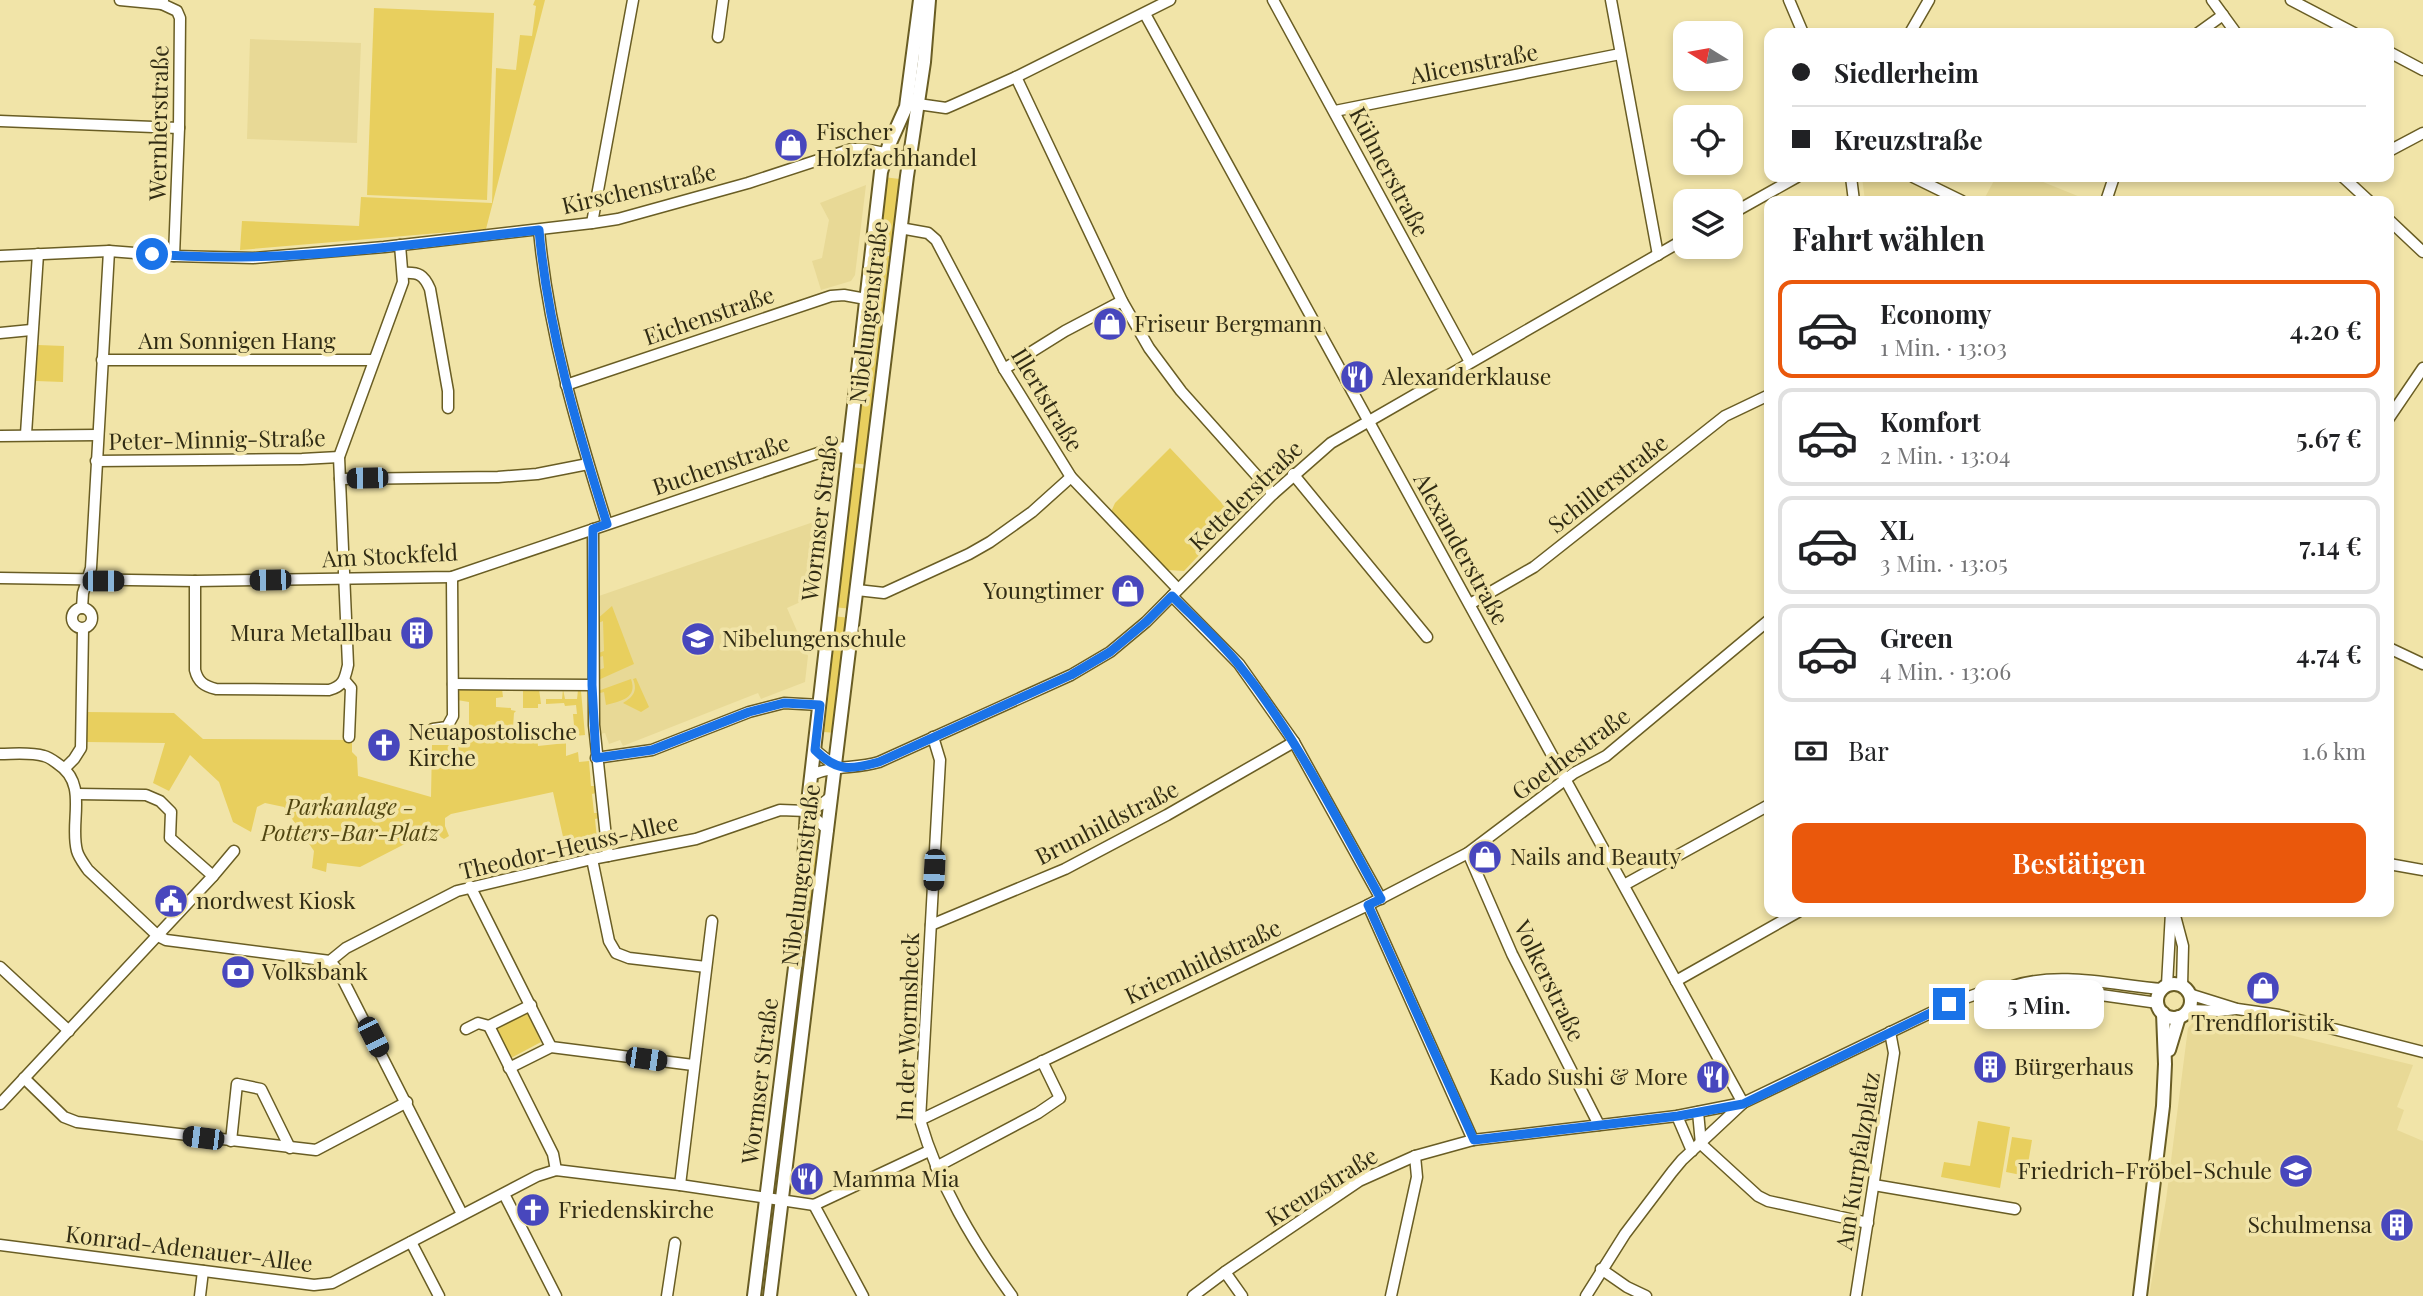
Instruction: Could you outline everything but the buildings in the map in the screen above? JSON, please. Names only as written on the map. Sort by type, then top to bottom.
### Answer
[{"type":"street","points":[[120,0],[163,2]]},
{"type":"street","points":[[592,223],[633,0]]},
{"type":"street","points":[[718,37],[723,0]]},
{"type":"street","name":"Wormser Straße","points":[[754,1296],[800,927],[807,811],[881,172],[886,153],[912,104],[920,0]]},
{"type":"street","name":"Nibelungenstraße","points":[[770,1296],[909,158],[912,104],[924,62],[929,0]]},
{"type":"street","points":[[912,104],[946,107],[1016,77],[1170,0]]},
{"type":"street","name":"Kühnerstraße","points":[[1273,0],[1470,362]]},
{"type":"street","points":[[1611,0],[1658,255]]},
{"type":"street","points":[[1789,0],[1801,28]]},
{"type":"street","points":[[1913,28],[1929,0]]},
{"type":"street","points":[[2212,0],[2232,28]]},
{"type":"street","points":[[2291,0],[2344,28]]},
{"type":"street","name":"Wernherstraße","points":[[163,2],[177,11],[180,18],[174,256]]},
{"type":"street","name":"Alexanderstraße","points":[[1145,14],[1743,1104]]},
{"type":"street","points":[[2205,28],[2223,15]]},
{"type":"street","name":"Alicenstraße","points":[[1335,111],[1620,54]]},
{"type":"street","points":[[2394,55],[2423,70]]},
{"type":"street","points":[[1016,77],[1122,301],[1149,348],[1181,391],[1273,494]]},
{"type":"street","points":[[0,121],[179,128]]},
{"type":"street","points":[[2394,148],[2423,134]]},
{"type":"street","name":"Kirschenstraße","points":[[0,256],[109,251],[253,258],[400,245],[618,219],[734,187],[852,149],[909,158]]},
{"type":"street","points":[[1743,207],[1788,182]]},
{"type":"street","points":[[1923,182],[1952,196]]},
{"type":"street","points":[[2348,182],[2364,196]]},
{"type":"street","points":[[2394,225],[2423,252]]},
{"type":"street","name":"Illertstraße","points":[[900,228],[928,233],[936,240],[1004,369],[1070,477],[1239,664],[1294,742],[1381,899]]},
{"type":"street","points":[[539,230],[542,261],[566,385],[607,524]]},
{"type":"street","points":[[195,581],[195,670],[197,678],[206,687],[330,690],[338,688],[345,681],[348,665],[339,457],[372,360],[403,282],[400,245]]},
{"type":"street","name":"Kettelerstraße","points":[[811,775],[836,767],[852,768],[879,762],[1071,675],[1146,622],[1293,474],[1331,443],[1673,246]]},
{"type":"street","points":[[65,768],[81,748],[83,629],[92,621],[92,615],[82,608],[83,593],[91,568],[109,251]]},
{"type":"street","points":[[26,434],[38,254]]},
{"type":"street","points":[[403,273],[421,274],[430,289],[448,390],[448,408]]},
{"type":"street","name":"Eichenstraße","points":[[566,385],[831,296],[844,295],[866,299]]},
{"type":"street","points":[[1004,369],[1065,331],[1122,301]]},
{"type":"street","points":[[0,333],[31,330]]},
{"type":"street","name":"Am Sonnigen Hang","points":[[102,360],[372,360]]},
{"type":"street","points":[[2394,411],[2423,368]]},
{"type":"street","name":"Schillerstraße","points":[[1470,604],[1534,567],[1725,416],[1764,397]]},
{"type":"street","name":"Peter-Minnig-Straße","points":[[0,436],[97,435]]},
{"type":"street","name":"Buchenstraße","points":[[607,524],[836,447],[849,448]]},
{"type":"street","name":"Peter-Minnig-Straße","points":[[96,461],[339,457]]},
{"type":"street","points":[[340,479],[498,477],[537,474],[588,464]]},
{"type":"street","points":[[1293,474],[1427,637]]},
{"type":"street","points":[[857,590],[884,593],[990,542],[1032,512],[1070,477]]},
{"type":"street","name":"Am Stockfeld","points":[[0,578],[195,581],[452,577],[607,524]]},
{"type":"street","points":[[593,529],[592,685],[596,758],[608,856]]},
{"type":"street","points":[[432,729],[445,729],[453,716],[452,577]]},
{"type":"street","name":"Goethestraße","points":[[1381,899],[1468,853],[1566,779],[1606,756],[1764,625]]},
{"type":"street","points":[[2394,650],[2423,664]]},
{"type":"street","points":[[345,681],[351,688],[349,737]]},
{"type":"street","points":[[453,684],[592,685]]},
{"type":"street","points":[[596,758],[652,750],[749,712],[784,703],[820,705]]},
{"type":"street","name":"In der Wormsheck","points":[[933,737],[940,760],[920,1120],[936,1167],[976,1246],[1012,1296]]},
{"type":"street","name":"Brunhildstraße","points":[[931,925],[1065,869],[1167,815],[1294,742]]},
{"type":"street","points":[[815,750],[836,767]]},
{"type":"street","points":[[0,754],[47,756],[65,768],[77,794],[75,837],[82,861],[88,870],[158,936],[166,940],[330,961],[339,972],[463,1214]]},
{"type":"street","points":[[77,794],[146,795],[160,801],[171,811],[170,838],[213,876]]},
{"type":"street","points":[[828,830],[807,811],[832,796]]},
{"type":"street","points":[[1624,885],[1764,808]]},
{"type":"street","name":"Theodor-Heuss-Allee","points":[[330,961],[346,948],[470,886],[696,839],[780,810],[807,811]]},
{"type":"street","points":[[0,1104],[234,851]]},
{"type":"street","name":"Volkerstraße","points":[[1468,853],[1512,954],[1599,1125]]},
{"type":"street","points":[[592,859],[609,941],[616,953],[629,958],[706,967]]},
{"type":"street","points":[[2394,865],[2423,870]]},
{"type":"street","points":[[470,886],[551,1046]]},
{"type":"street","name":"Kriemhildstraße","points":[[920,1120],[1381,899]]},
{"type":"street","points":[[1368,905],[1474,1140]]},
{"type":"street","points":[[1676,981],[1789,917]]},
{"type":"street","points":[[2140,1296],[2158,1154],[2165,1064],[2160,1008],[2165,987],[2172,917]]},
{"type":"street","points":[[2165,1064],[2190,1002],[2186,990],[2183,946],[2174,917]]},
{"type":"street","points":[[680,1185],[712,921]]},
{"type":"street","points":[[0,967],[69,1031]]},
{"type":"street","name":"Kreuzstraße","points":[[2002,989],[2031,980],[2065,979],[2165,987]]},
{"type":"street","points":[[2165,987],[2175,984],[2237,1009],[2279,1015],[2423,1052]]},
{"type":"street","name":"Kreuzstraße","points":[[1194,1296],[1359,1181],[1415,1156],[1474,1140],[1678,1116],[1743,1104],[1949,1004],[1985,991],[2065,990],[2160,1008]]},
{"type":"street","points":[[466,1029],[478,1023],[489,1026],[531,1005]]},
{"type":"street","points":[[2160,1008],[2168,1017],[2237,1009]]},
{"type":"street","points":[[489,1026],[553,1154],[556,1170]]},
{"type":"street","name":"Am Kurpfalzplatz","points":[[1856,1296],[1895,1054],[1891,1032]]},
{"type":"street","points":[[509,1068],[551,1046],[694,1065]]},
{"type":"street","points":[[936,1167],[1038,1113],[1059,1098],[1042,1061]]},
{"type":"street","points":[[24,1078],[64,1116],[76,1122],[316,1150],[407,1102]]},
{"type":"street","points":[[231,1141],[237,1084],[261,1089],[290,1148]]},
{"type":"street","points":[[1586,1296],[1637,1217],[1692,1151],[1743,1104]]},
{"type":"street","points":[[1698,1112],[1701,1144],[1758,1196],[1768,1201],[1868,1223]]},
{"type":"street","points":[[1678,1116],[1692,1151]]},
{"type":"street","points":[[781,1200],[814,1205],[929,1151]]},
{"type":"street","points":[[1391,1296],[1417,1177],[1415,1156]]},
{"type":"street","name":"Konrad-Adenauer-Allee","points":[[0,1245],[314,1285],[332,1283],[537,1176],[556,1170],[781,1200]]},
{"type":"street","points":[[1874,1185],[2015,1209]]},
{"type":"street","points":[[504,1194],[556,1296]]},
{"type":"street","points":[[814,1205],[863,1296]]},
{"type":"street","points":[[411,1242],[439,1296]]},
{"type":"street","points":[[667,1296],[675,1243]]},
{"type":"street","points":[[1601,1269],[1646,1296]]},
{"type":"street","points":[[200,1296],[202,1271]]},
{"type":"street","points":[[1225,1272],[1242,1296]]},
{"type":"shaded area","points":[[250,39],[361,43],[357,143],[247,139]]},
{"type":"shaded area","points":[[1863,182],[1912,182],[1942,196],[1864,196]]},
{"type":"shaded area","points":[[1993,182],[2043,182],[2078,196],[1986,196]]},
{"type":"shaded area","points":[[866,185],[855,275],[851,281],[821,290],[812,261],[822,258],[829,220],[820,203]]},
{"type":"shaded area","name":"Nibelungenschule","points":[[825,518],[816,595],[787,608],[808,656],[805,682],[761,699],[758,693],[623,746],[620,740],[609,744],[605,733],[600,734],[595,692],[596,597]]},
{"type":"shaded area","name":"Friedrich-Fröbel-Schule","points":[[2202,1019],[2274,1031],[2413,1065],[2397,1107],[2404,1110],[2397,1130],[2423,1141],[2423,1296],[2149,1296],[2166,1200],[2188,1028],[2194,1021]]},
{"type":"green space","points":[[535,0],[545,0],[486,229],[240,250],[242,221],[359,226],[361,197],[492,203],[496,68],[516,70],[520,35],[532,36]]},
{"type":"green space","points":[[374,8],[494,13],[487,200],[367,195]]},
{"type":"green space","points":[[883,177],[900,179],[895,253],[875,250]]},
{"type":"green space","points":[[875,254],[895,257],[870,465],[850,463]]},
{"type":"green space","points":[[38,345],[64,346],[63,382],[36,381]]},
{"type":"green space","points":[[1170,448],[1235,517],[1184,571],[1168,570],[1110,514],[1115,503]]},
{"type":"green space","points":[[850,467],[869,469],[852,609],[833,607]]},
{"type":"green space","points":[[612,606],[634,664],[596,681],[596,671],[604,668],[603,656],[596,658],[596,654],[604,651],[603,621],[596,624],[596,620]]},
{"type":"green space","points":[[832,616],[851,618],[836,733],[824,732],[829,692],[826,665]]},
{"type":"green space","points":[[636,678],[649,707],[641,712],[623,703],[634,693],[633,679]]},
{"type":"green space","points":[[631,679],[633,685],[630,695],[617,702],[606,705],[604,692],[595,692]]},
{"type":"green space","name":"Parkanlage - Potters-Bar-Platz","points":[[463,688],[502,689],[503,697],[496,698],[496,707],[516,711],[513,728],[516,729],[517,737],[537,737],[538,746],[566,743],[566,756],[578,752],[579,762],[589,761],[591,786],[595,786],[596,793],[592,794],[594,813],[598,813],[599,818],[595,819],[597,839],[601,839],[595,846],[566,850],[553,792],[451,814],[445,818],[449,836],[444,839],[430,831],[360,867],[327,863],[326,872],[312,868],[314,851],[284,807],[265,803],[257,807],[251,832],[233,822],[219,782],[190,755],[169,791],[153,783],[165,743],[87,742],[87,712],[174,713],[203,739],[352,740],[352,752],[357,757],[358,776],[431,797],[432,745],[457,745],[469,729],[469,702],[457,700],[458,692]]},
{"type":"green space","points":[[523,689],[539,689],[541,704],[538,704],[538,708],[523,708]]},
{"type":"green space","points":[[563,689],[565,699],[577,699],[578,690],[581,691],[585,735],[575,736],[573,714],[577,714],[576,705],[546,704],[546,699],[562,699]]},
{"type":"green space","points":[[808,839],[823,841],[802,1016],[793,1014]]},
{"type":"green space","points":[[527,1012],[541,1042],[511,1058],[494,1028]]},
{"type":"green space","points":[[792,1018],[802,1019],[782,1176],[772,1174]]},
{"type":"green space","points":[[1978,1121],[2010,1127],[2000,1188],[1941,1177],[1944,1162],[1970,1166]]},
{"type":"green space","points":[[2012,1137],[2032,1140],[2026,1176],[2006,1172]]},
{"type":"place","name":"Fischer Holzfachhandel","points":[[791,145]]},
{"type":"place","name":"Friseur Bergmann","points":[[1110,324]]},
{"type":"place","name":"Alexanderklause","points":[[1357,377]]},
{"type":"place","name":"Youngtimer","points":[[1128,591]]},
{"type":"place","name":"Mura Metallbau","points":[[417,633]]},
{"type":"place","name":"Nibelungenschule","points":[[698,639]]},
{"type":"place","name":"Neuapostolische Kirche","points":[[384,745]]},
{"type":"place","name":"Nails and Beauty","points":[[1485,857]]},
{"type":"place","name":"nordwest Kiosk","points":[[171,901]]},
{"type":"place","name":"Volksbank","points":[[238,972]]},
{"type":"place","name":"Trendfloristik","points":[[2263,988]]},
{"type":"place","name":"Bürgerhaus","points":[[1990,1067]]},
{"type":"place","name":"Kado Sushi & More","points":[[1713,1077]]},
{"type":"place","name":"Friedrich-Fröbel-Schule","points":[[2296,1171]]},
{"type":"place","name":"Mamma Mia","points":[[807,1179]]},
{"type":"place","name":"Friedenskirche","points":[[533,1210]]},
{"type":"place","name":"Schulmensa","points":[[2397,1225]]},
{"type":"route","points":[[152,254],[253,258],[539,230],[542,261],[566,385],[607,524],[593,529],[592,685],[596,758],[652,750],[749,712],[784,703],[820,705],[815,750],[826,761],[836,767],[852,768],[879,762],[1071,675],[1110,652],[1172,596],[1239,664],[1294,742],[1313,775],[1381,899],[1368,905],[1474,1140],[1678,1116],[1743,1104],[1949,1004]]}]
